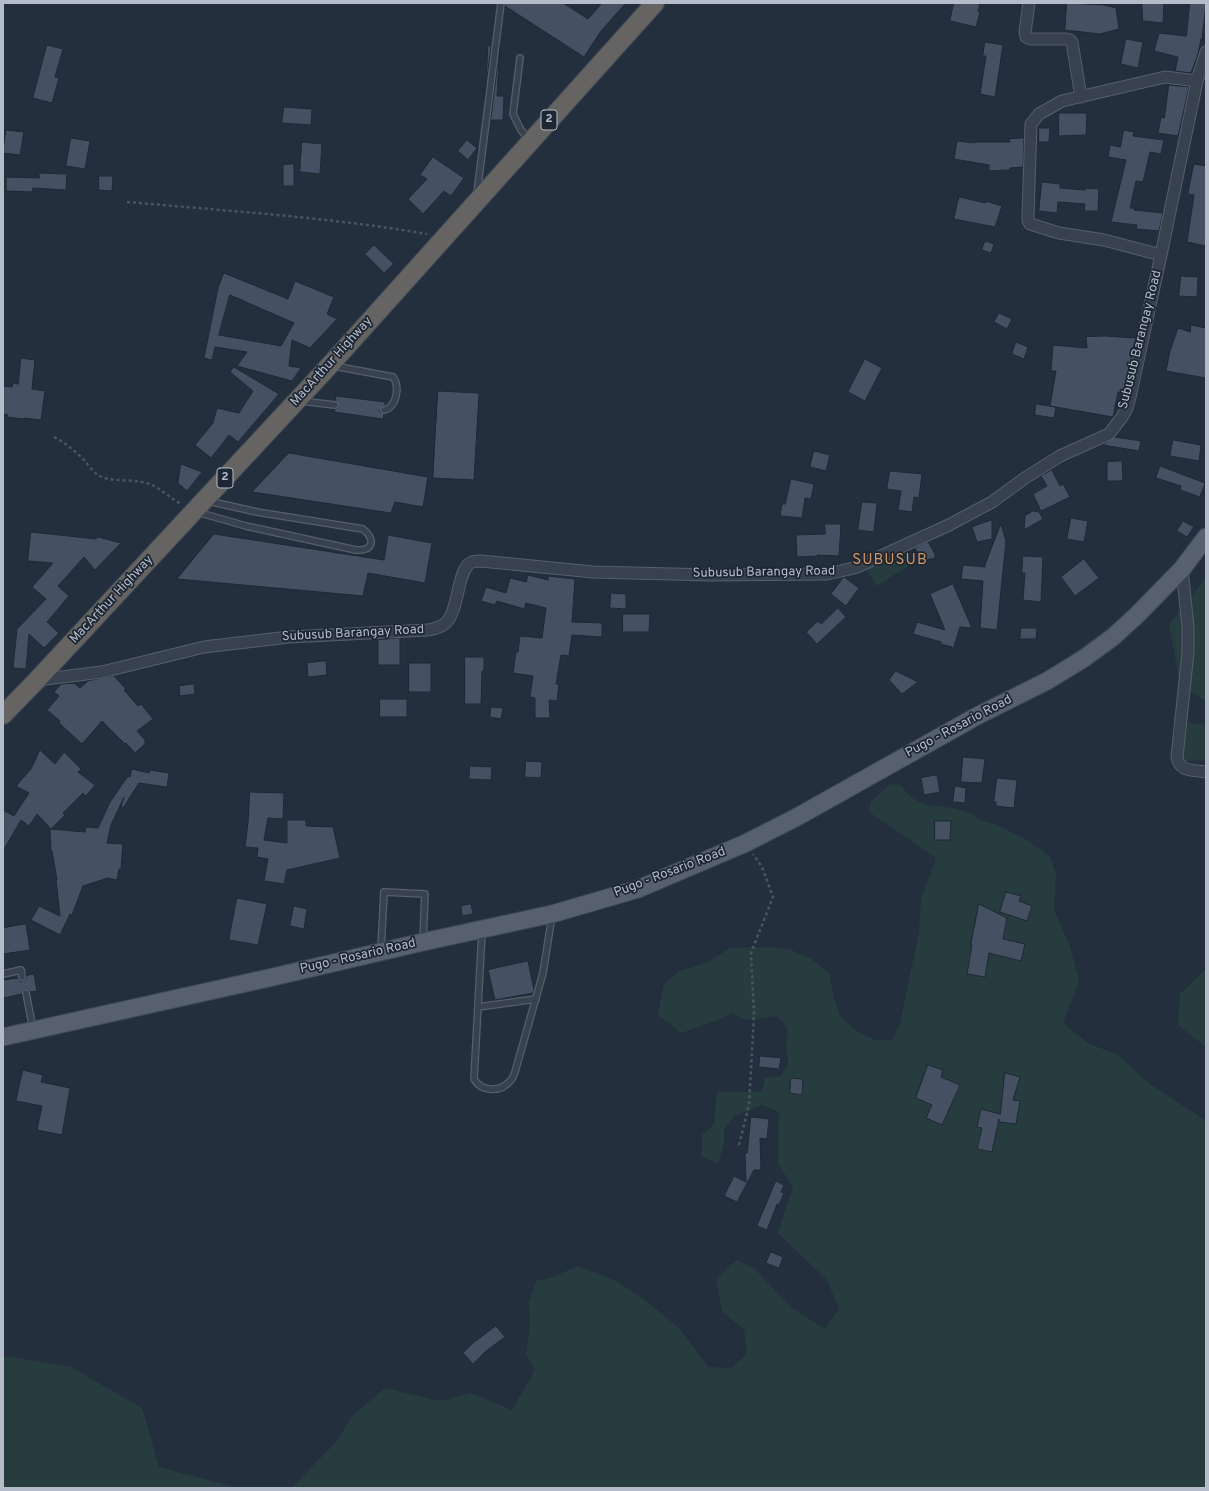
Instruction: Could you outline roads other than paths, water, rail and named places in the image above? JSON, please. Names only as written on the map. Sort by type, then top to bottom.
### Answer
[{"type":"highway","name":"MacArthur Highway","points":[[3,715],[38,680],[330,365],[655,3]]},
{"type":"main road","name":"Pugo - Rosario Road","points":[[3,1037],[552,914],[638,888],[746,843],[796,817],[977,716],[1047,681],[1083,659],[1113,637],[1182,569],[1206,537]]},
{"type":"street","points":[[1029,3],[1025,32],[1026,37],[1070,40],[1072,42],[1081,97]]},
{"type":"street","name":"Subusub Barangay Road","points":[[38,680],[102,672],[204,647],[289,637],[428,630],[438,628],[443,626],[451,616],[462,575],[468,564],[481,560],[593,572],[703,575],[827,574],[857,568],[949,526],[992,502],[1025,478],[1060,456],[1109,434],[1119,422],[1127,408],[1161,255],[1197,81],[1206,52]]},
{"type":"street","points":[[1161,255],[1104,240],[1053,232],[1030,224],[1028,220],[1031,124],[1048,108],[1062,101],[1108,92],[1165,77],[1197,81]]},
{"type":"street","points":[[1182,569],[1188,627],[1188,652],[1178,761],[1181,767],[1206,772]]},
{"type":"lane","points":[[476,202],[501,3]]},
{"type":"lane","points":[[520,58],[513,114],[521,130],[531,140]]},
{"type":"lane","points":[[330,365],[393,378],[397,384],[395,397],[392,407],[384,410]]},
{"type":"lane","points":[[297,401],[335,405]]},
{"type":"lane","points":[[199,506],[257,512],[363,529],[371,539],[371,544],[369,548],[364,551],[356,550],[246,526],[199,506]]},
{"type":"lane","points":[[381,952],[384,892],[425,894],[423,942]]},
{"type":"lane","points":[[482,930],[474,1079],[478,1085],[485,1089],[495,1090],[505,1086],[511,1081],[515,1072],[543,973],[552,914]]},
{"type":"lane","points":[[3,974],[21,970],[22,977]]},
{"type":"lane","points":[[26,993],[33,1031]]},
{"type":"lane","points":[[478,1007],[536,999]]},
{"type":"district","name":"SUBUSUB","points":[[890,561]]}]
